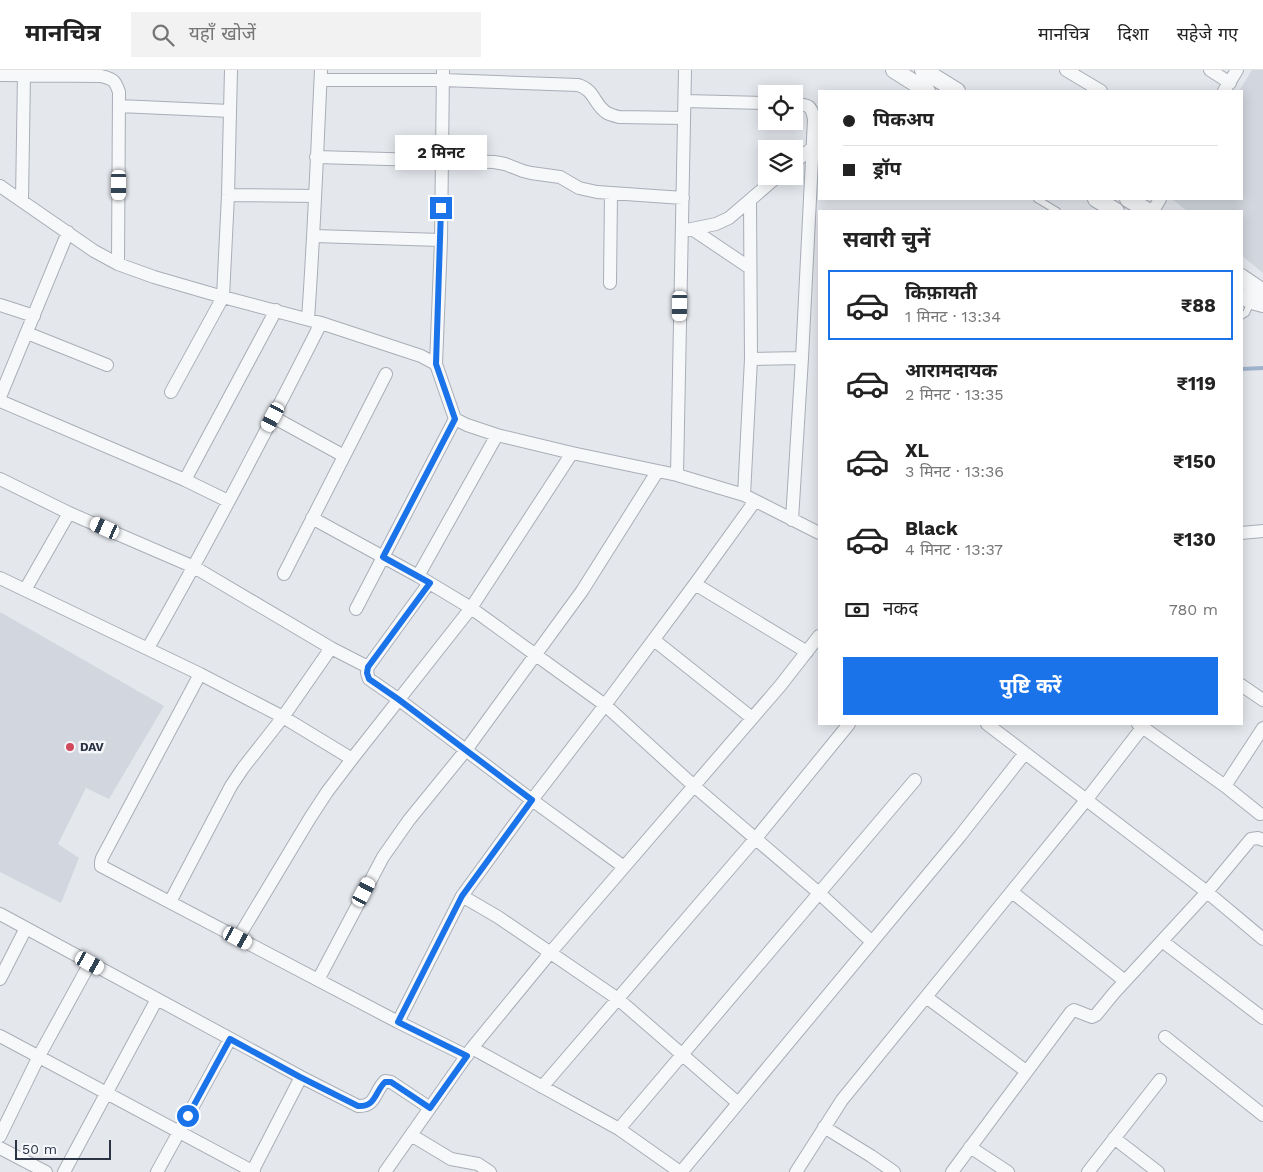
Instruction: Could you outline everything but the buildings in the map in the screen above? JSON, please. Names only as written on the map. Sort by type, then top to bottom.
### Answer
[{"type":"street","points":[[171,392],[223,297],[231,70]]},
{"type":"street","points":[[677,475],[687,230],[682,198],[685,70]]},
{"type":"street","points":[[894,70],[925,90]]},
{"type":"street","points":[[923,70],[955,90]]},
{"type":"street","points":[[1066,70],[1099,90]]},
{"type":"street","points":[[1210,70],[1227,87],[1237,70]]},
{"type":"street","points":[[22,200],[24,74]]},
{"type":"street","points":[[0,75],[101,76],[116,82],[119,92],[118,264]]},
{"type":"street","points":[[308,319],[314,236],[321,75],[443,75],[578,85],[590,91],[605,112],[611,115],[619,117],[684,118]]},
{"type":"street","points":[[443,75],[436,364],[455,419],[497,435],[677,475],[749,498],[818,533]]},
{"type":"street","points":[[685,101],[758,103]]},
{"type":"street","points":[[792,520],[814,119],[812,109],[807,104],[803,104]]},
{"type":"street","points":[[119,106],[230,111]]},
{"type":"street","points":[[803,155],[813,147]]},
{"type":"street","points":[[316,156],[500,162],[530,173],[560,176],[586,190],[682,198]]},
{"type":"street","points":[[687,230],[716,224],[729,218],[768,185]]},
{"type":"street","points":[[0,186],[94,251],[118,264],[154,277],[223,297],[321,322],[421,356],[436,364]]},
{"type":"street","points":[[610,283],[611,193]]},
{"type":"street","points":[[228,195],[315,196]]},
{"type":"street","points":[[398,1022],[462,896],[695,584],[749,498],[751,359],[750,200]]},
{"type":"street","points":[[1098,200],[1114,210]]},
{"type":"street","points":[[1130,200],[1146,210]]},
{"type":"street","points":[[687,230],[750,268]]},
{"type":"street","points":[[0,397],[68,232]]},
{"type":"street","points":[[314,236],[440,240]]},
{"type":"street","points":[[1243,280],[1255,298]]},
{"type":"street","points":[[0,305],[34,316]]},
{"type":"street","points":[[185,480],[276,310]]},
{"type":"street","points":[[148,648],[194,567],[321,322]]},
{"type":"street","points":[[27,333],[107,365]]},
{"type":"street","points":[[751,359],[802,358]]},
{"type":"street","points":[[284,574],[386,374]]},
{"type":"street","points":[[0,402],[185,480],[228,502]]},
{"type":"street","points":[[273,417],[344,456]]},
{"type":"street","points":[[356,609],[455,419]]},
{"type":"street","points":[[418,576],[497,435]]},
{"type":"street","points":[[238,938],[310,818],[398,699],[471,608],[572,453]]},
{"type":"street","points":[[318,980],[383,857],[409,820],[466,750],[582,591],[657,472]]},
{"type":"street","points":[[0,479],[69,513],[194,567],[331,648],[368,667]]},
{"type":"street","points":[[25,590],[69,513]]},
{"type":"street","points":[[312,518],[418,576],[471,608],[605,705],[872,942]]},
{"type":"street","points":[[1243,533],[1263,530]]},
{"type":"street","points":[[0,578],[200,674],[283,718],[352,759]]},
{"type":"street","points":[[430,583],[368,667],[369,679],[624,867]]},
{"type":"street","points":[[695,584],[807,652]]},
{"type":"street","points":[[385,1172],[469,1052],[550,953],[752,718],[818,637]]},
{"type":"street","points":[[654,640],[752,718]]},
{"type":"street","points":[[170,902],[231,786],[248,760],[283,718],[331,648]]},
{"type":"street","points":[[200,674],[101,862],[101,866],[398,1022],[469,1052],[542,1087],[619,1130],[681,1172],[960,836],[1024,753]]},
{"type":"street","points":[[1243,686],[1263,700]]},
{"type":"street","points":[[542,1087],[756,838],[848,725]]},
{"type":"street","points":[[989,725],[1207,892],[1263,939]]},
{"type":"street","points":[[796,1172],[842,1100],[1087,799],[1142,725],[1260,814]]},
{"type":"street","points":[[1225,786],[1263,728]]},
{"type":"street","points":[[619,1130],[915,780]]},
{"type":"street","points":[[952,1172],[1071,1012],[1074,1010],[1092,1017],[1096,1016],[1125,981],[1207,892],[1251,839],[1258,838],[1263,840]]},
{"type":"street","points":[[1012,892],[1125,981]]},
{"type":"street","points":[[462,896],[498,917],[618,999],[738,1103]]},
{"type":"street","points":[[0,914],[300,1077],[358,1106],[370,1104],[380,1086],[385,1082],[391,1082],[430,1108]]},
{"type":"street","points":[[0,979],[26,928]]},
{"type":"street","points":[[1162,941],[1263,1018]]},
{"type":"street","points":[[0,1136],[39,1056],[90,963]]},
{"type":"street","points":[[926,997],[1026,1071]]},
{"type":"street","points":[[64,1172],[157,999]]},
{"type":"street","points":[[0,1036],[180,1131],[253,1172],[300,1077]]},
{"type":"street","points":[[1164,1037],[1263,1115]]},
{"type":"street","points":[[157,1172],[230,1039]]},
{"type":"street","points":[[1088,1172],[1160,1080]]},
{"type":"street","points":[[824,1127],[872,1156],[894,1172]]},
{"type":"street","points":[[411,1135],[451,1159],[478,1164],[490,1172]]},
{"type":"street","points":[[1114,1138],[1158,1172]]},
{"type":"street","points":[[0,1148],[46,1172]]},
{"type":"street","points":[[970,1148],[1008,1172]]},
{"type":"lane","points":[[1044,201],[1056,210]]},
{"type":"lane","points":[[1243,315],[1255,298]]},
{"type":"shaded area","points":[[1252,70],[1263,70],[1263,273],[1243,257],[1243,210],[1186,210],[1173,200],[1243,200],[1243,90],[1240,90]]},
{"type":"shaded area","name":"DAV","points":[[0,612],[164,706],[109,799],[86,788],[58,844],[79,858],[61,903],[0,872]]},
{"type":"waterway","points":[[1243,369],[1263,368]]},
{"type":"place","name":"DAV","points":[[70,747]]},
{"type":"route","points":[[188,1116],[230,1039],[358,1106],[370,1104],[380,1086],[385,1082],[391,1082],[430,1108],[467,1056],[398,1022],[462,896],[532,800],[369,679],[367,673],[368,667],[430,583],[383,557],[455,419],[436,364],[441,208]]}]
